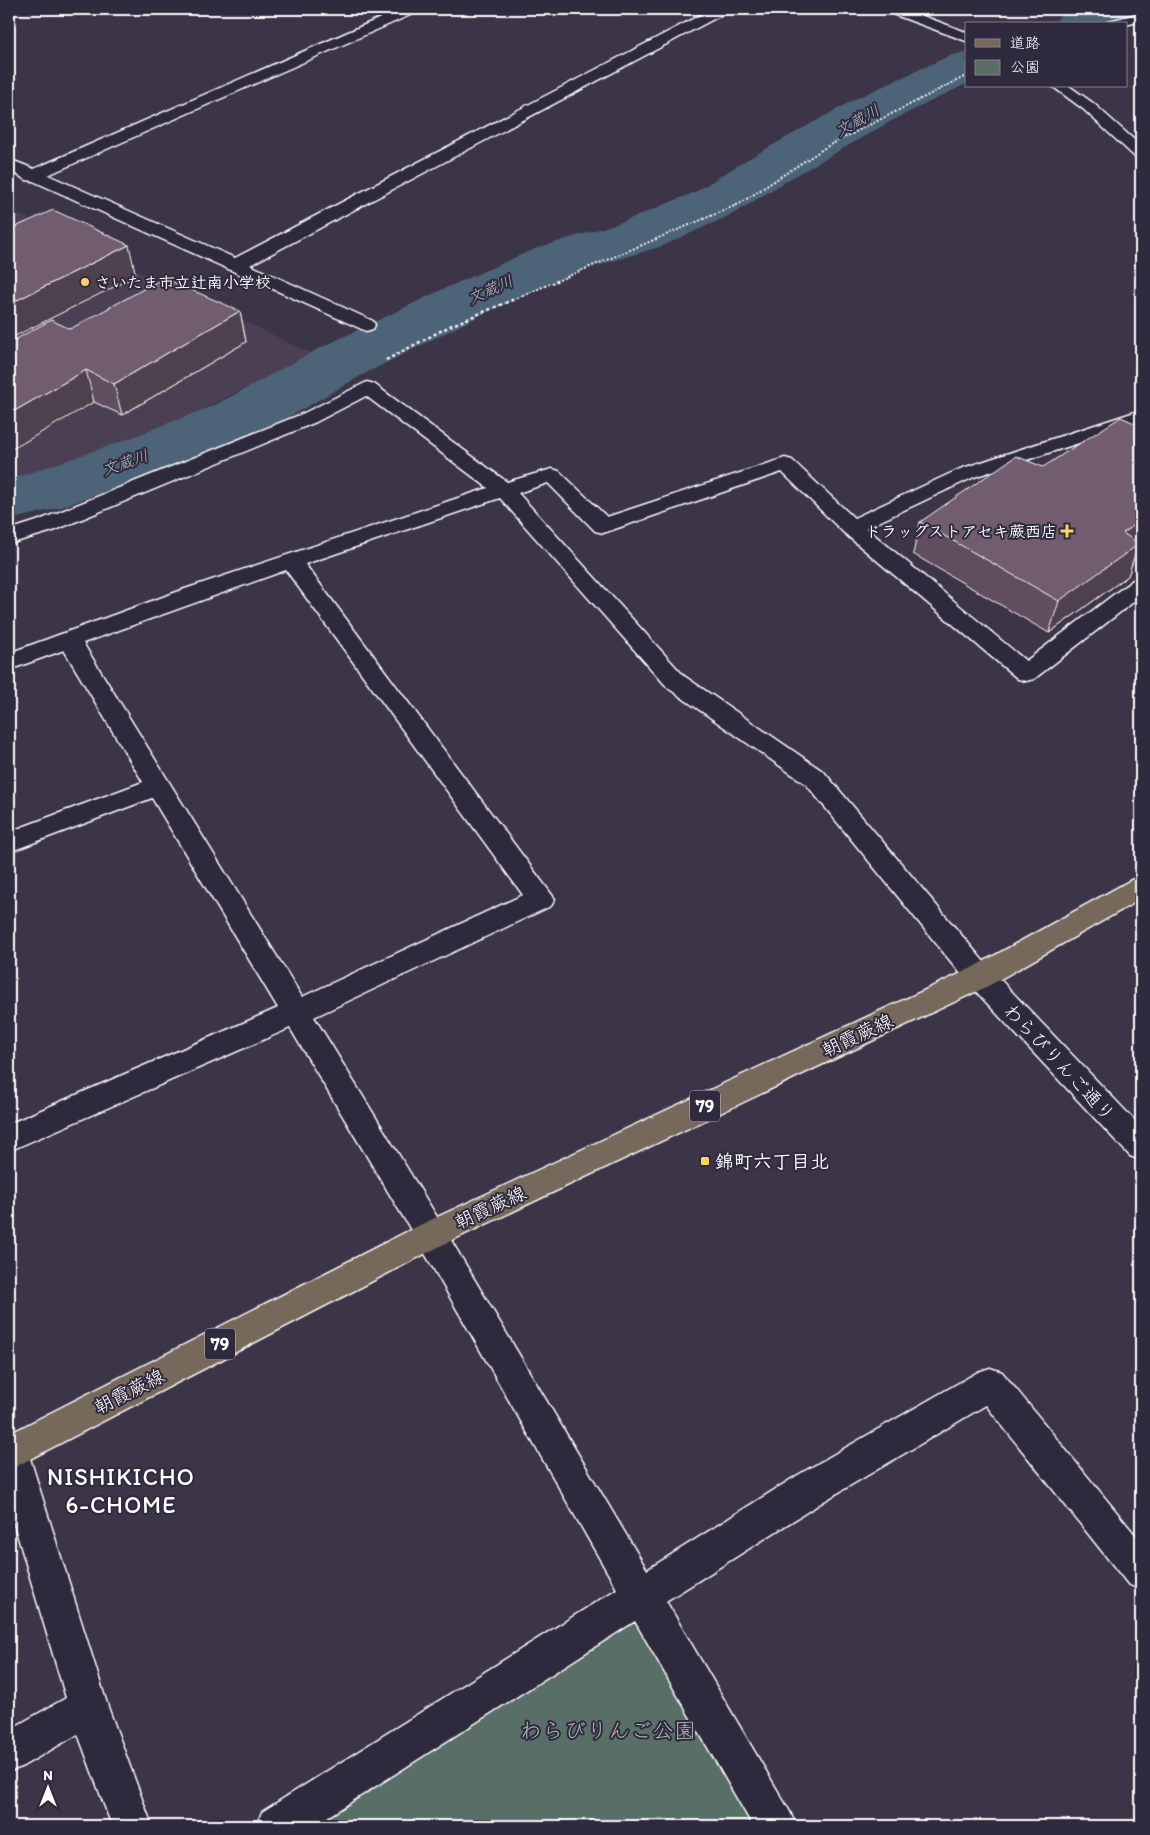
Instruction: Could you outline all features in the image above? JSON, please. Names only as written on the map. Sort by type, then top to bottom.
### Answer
[{"type":"main road","name":"79","points":[[980,977],[1141,887]]},
{"type":"main road","name":"朝霞蕨線","points":[[9,1453],[431,1235],[980,977]]},
{"type":"street","points":[[32,176],[412,9]]},
{"type":"street","points":[[236,265],[722,9]]},
{"type":"street","points":[[892,9],[965,37]]},
{"type":"street","points":[[1122,22],[1141,17]]},
{"type":"street","points":[[1062,88],[1088,106],[1141,154]]},
{"type":"street","points":[[9,164],[366,325]]},
{"type":"street","name":"わらびりんご通り","points":[[9,537],[45,526],[309,418],[367,388],[504,490],[676,682],[815,778],[980,977],[1141,1147]]},
{"type":"street","points":[[850,527],[967,473],[1141,416]]},
{"type":"street","points":[[1108,427],[1133,441]]},
{"type":"street","points":[[9,662],[68,639],[291,561],[552,475],[603,526],[784,464],[850,527],[1026,673],[1141,585]]},
{"type":"street","points":[[9,1138],[295,1013],[541,899],[291,561]]},
{"type":"street","points":[[68,639],[431,1235],[776,1826]]},
{"type":"street","points":[[9,842],[158,786]]},
{"type":"street","points":[[276,1826],[811,1488],[990,1384],[1141,1571]]},
{"type":"street","points":[[9,1453],[88,1707],[132,1826]]},
{"type":"street","points":[[9,1752],[88,1707]]},
{"type":"path","points":[[381,362],[450,326],[739,204],[826,147],[965,77]]},
{"type":"shaded area","name":"さいたま市立辻南小学校","points":[[9,210],[313,354],[196,412],[98,450],[9,481]]},
{"type":"green space","name":"わらびりんご公園","points":[[641,1596],[776,1826],[276,1826]]},
{"type":"building","points":[[53,210],[129,245],[9,304],[9,230]]},
{"type":"building","points":[[164,278],[240,311],[114,384],[86,370],[9,414],[9,343],[51,320],[70,329]]},
{"type":"building","points":[[1121,417],[1141,426],[1141,521],[1123,533],[1139,544],[1059,601],[920,522],[1016,456],[1043,467]]},
{"type":"waterway","name":"文蔵川","points":[[1084,22],[1131,9]]},
{"type":"waterway","name":"文蔵川","points":[[9,500],[38,493],[140,457],[240,418],[340,362],[462,302],[557,260],[642,234],[714,203],[767,170],[875,109],[965,66]]},
{"type":"place","name":"さいたま市立辻南小学校","points":[[85,282]]},
{"type":"place","name":"ドラッグストアセキ蕨西店","points":[[1067,531]]},
{"type":"place","name":"錦町六丁目北","points":[[705,1161]]},
{"type":"district","name":"NISHIKICHO 6-CHOME","points":[[121,1491]]}]
